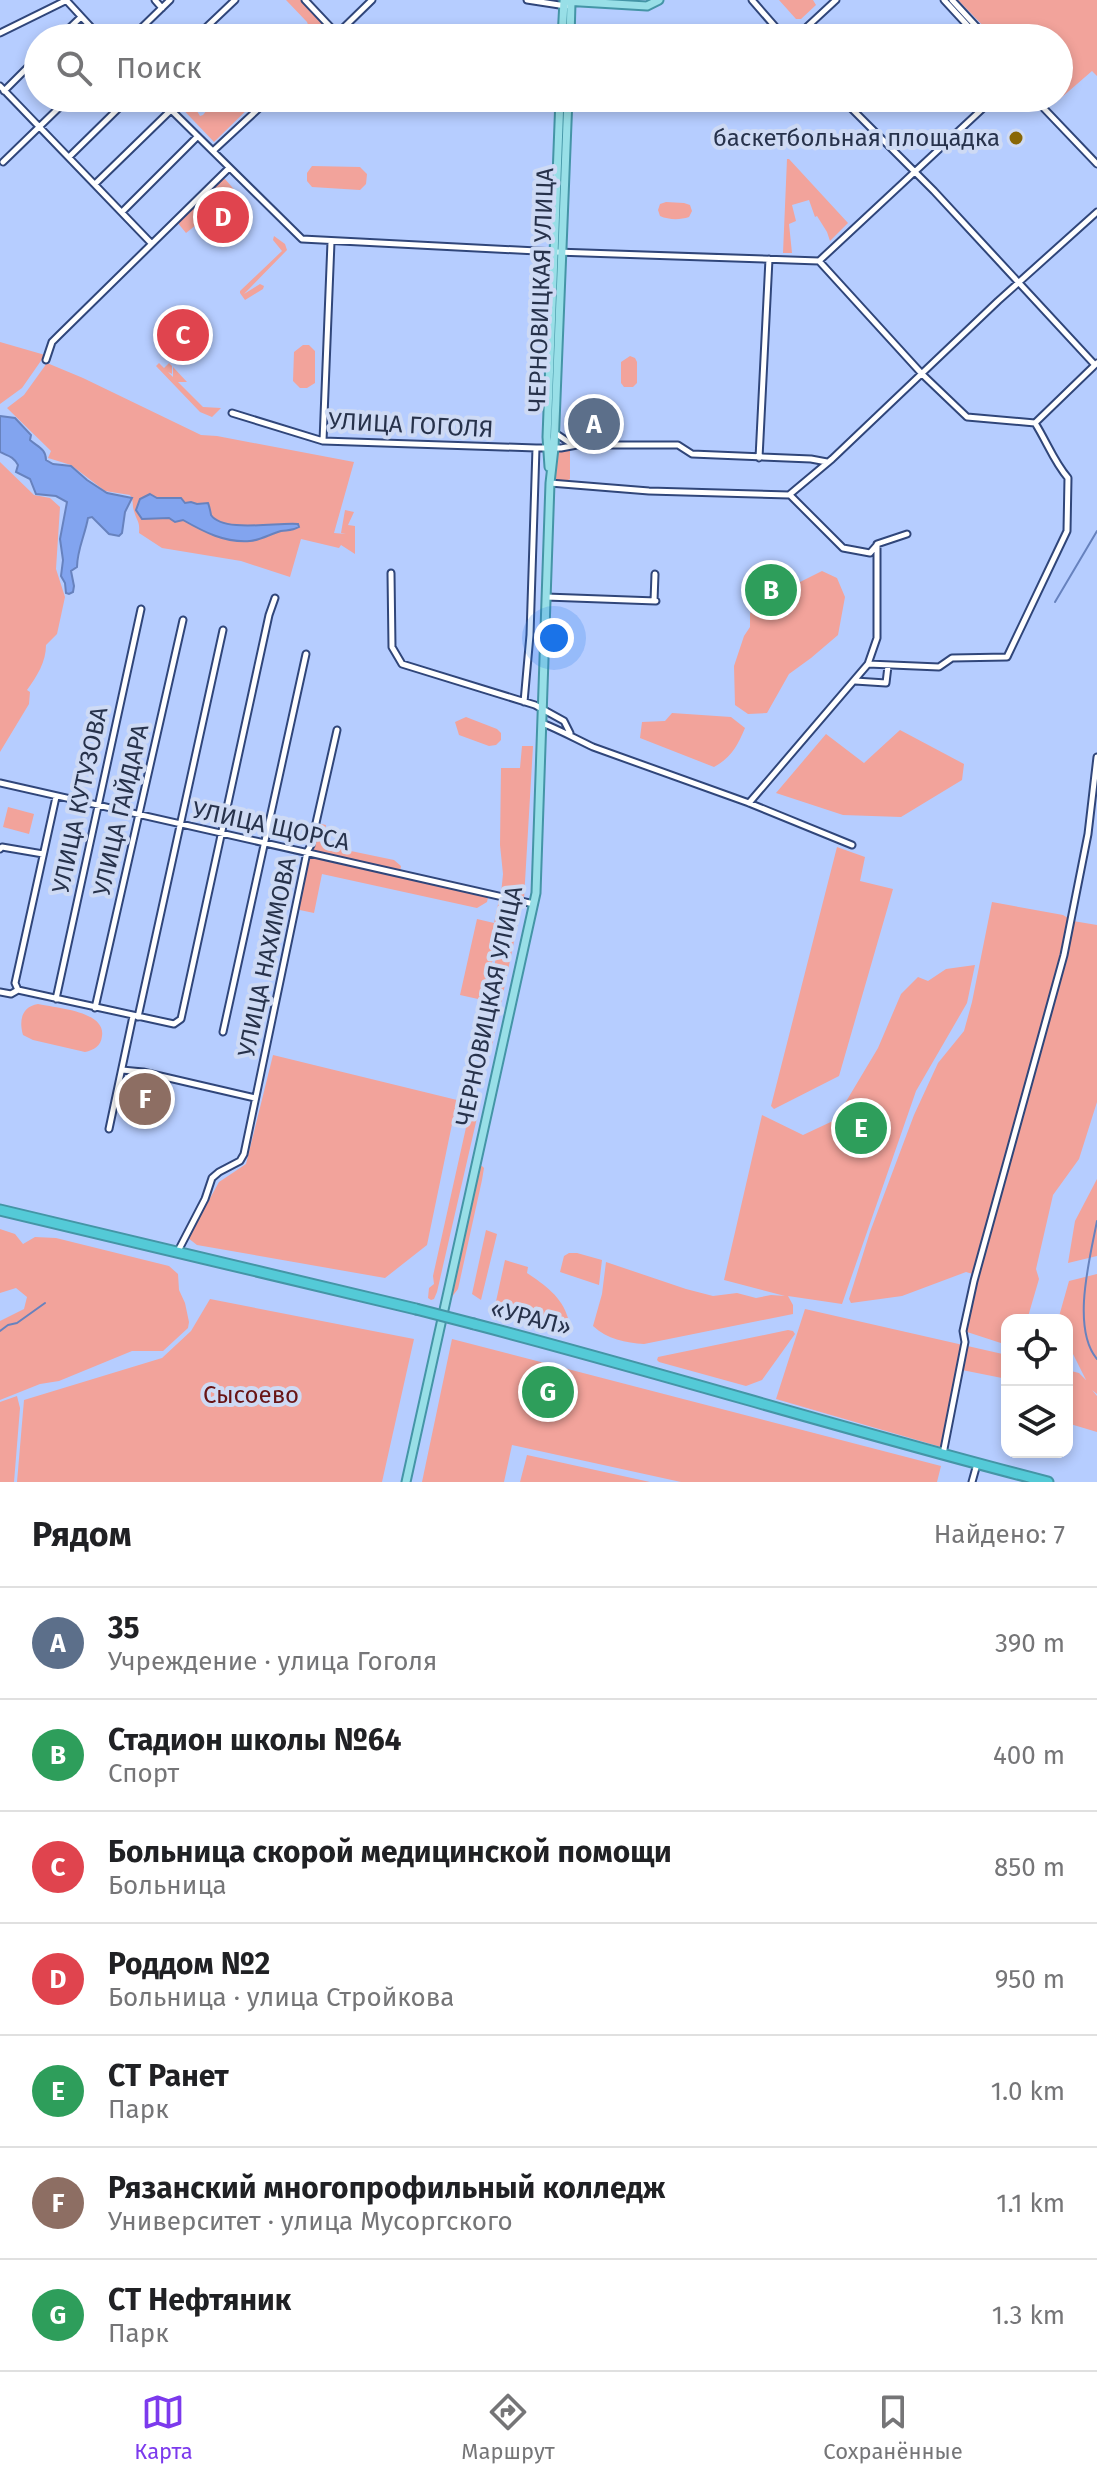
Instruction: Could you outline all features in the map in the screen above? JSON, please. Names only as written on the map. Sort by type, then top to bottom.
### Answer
[{"type":"highway","name":"«УРАЛ»","points":[[0,1210],[416,1309],[606,1358],[942,1455],[1048,1482]]},
{"type":"main road","points":[[566,3],[647,6],[659,0]]},
{"type":"main road","points":[[566,3],[647,10],[666,0]]},
{"type":"main road","points":[[564,24],[566,3]]},
{"type":"main road","points":[[566,3],[568,24]]},
{"type":"main road","name":"ЧЕРНОВИЦКАЯ УЛИЦА","points":[[551,448],[555,433],[560,112]]},
{"type":"main road","name":"ЧЕРНОВИЦКАЯ УЛИЦА","points":[[406,1482],[536,893],[558,252],[567,112]]},
{"type":"street","points":[[0,33],[66,0],[88,24]]},
{"type":"street","points":[[155,0],[162,8]]},
{"type":"street","points":[[145,24],[170,0]]},
{"type":"street","points":[[210,24],[235,0]]},
{"type":"street","points":[[305,0],[325,24]]},
{"type":"street","points":[[347,24],[372,0]]},
{"type":"street","points":[[527,0],[566,3]]},
{"type":"street","points":[[752,0],[773,24]]},
{"type":"street","points":[[810,24],[836,0]]},
{"type":"street","points":[[944,0],[966,24]]},
{"type":"street","points":[[952,0],[974,24]]},
{"type":"street","points":[[74,24],[81,17]]},
{"type":"street","points":[[24,69],[2,89],[24,110]]},
{"type":"street","points":[[26,112],[151,243]]},
{"type":"street","points":[[3,162],[54,112]]},
{"type":"street","points":[[69,157],[115,112]]},
{"type":"street","points":[[95,184],[169,112]]},
{"type":"street","points":[[173,112],[302,239],[819,261],[922,374],[967,417],[1035,423],[1096,364],[855,112]]},
{"type":"street","points":[[213,151],[255,112]]},
{"type":"street","points":[[819,261],[979,112]]},
{"type":"street","points":[[1047,112],[1097,164]]},
{"type":"street","points":[[122,212],[197,137]]},
{"type":"street","points":[[46,360],[52,342],[229,168]]},
{"type":"street","points":[[550,483],[649,491],[789,495],[1097,212]]},
{"type":"street","points":[[323,441],[331,242]]},
{"type":"street","points":[[759,458],[769,259]]},
{"type":"street","name":"УЛИЦА ГОГОЛЯ","points":[[232,413],[323,441],[536,448],[678,445],[692,454],[828,462]]},
{"type":"street","points":[[868,664],[939,667],[952,658],[1007,657],[1067,531],[1068,478],[1058,467],[1035,423]]},
{"type":"street","points":[[555,433],[574,445]]},
{"type":"street","points":[[524,702],[530,635],[536,448]]},
{"type":"street","points":[[789,495],[843,548],[870,553],[877,544],[907,534]]},
{"type":"street","points":[[749,803],[868,664],[877,638],[877,544]]},
{"type":"street","points":[[391,573],[392,647],[402,664],[542,709],[564,721],[570,734]]},
{"type":"street","points":[[546,597],[655,601],[655,574]]},
{"type":"street","points":[[0,992],[11,994],[18,990],[174,1024],[181,1019],[275,598]]},
{"type":"street","name":"УЛИЦА КУТУЗОВА","points":[[56,999],[141,609]]},
{"type":"street","name":"УЛИЦА ГАЙДАРА","points":[[95,1008],[183,620]]},
{"type":"street","points":[[109,1129],[223,630]]},
{"type":"street","points":[[223,1032],[306,654]]},
{"type":"street","points":[[854,681],[886,683],[888,666]]},
{"type":"street","points":[[542,722],[593,747],[749,803],[852,845]]},
{"type":"street","name":"УЛИЦА НАХИМОВА","points":[[177,1253],[205,1199],[212,1178],[240,1161],[307,852],[337,730]]},
{"type":"street","points":[[942,1455],[974,1281],[1064,955],[1088,834],[1097,757]]},
{"type":"street","name":"УЛИЦА ЩОРСА","points":[[0,783],[534,904]]},
{"type":"street","points":[[18,990],[15,983],[56,797]]},
{"type":"street","points":[[0,849],[43,854]]},
{"type":"street","points":[[122,1070],[255,1098]]},
{"type":"street","points":[[972,1482],[977,1464]]},
{"type":"green space","points":[[286,0],[301,0],[325,24],[307,22]]},
{"type":"green space","points":[[779,0],[813,0],[816,5],[801,19],[796,19]]},
{"type":"green space","points":[[958,0],[1097,0],[1097,76],[1092,71],[1073,88],[1073,24],[981,24]]},
{"type":"green space","points":[[185,112],[198,112],[200,116],[205,112],[245,112],[214,142]]},
{"type":"green space","points":[[787,159],[848,223],[830,241],[815,217],[809,200],[792,205],[796,221],[789,224],[792,253],[783,253]]},
{"type":"green space","points":[[312,166],[360,167],[367,174],[366,184],[360,190],[312,187],[307,181],[307,173]]},
{"type":"green space","points":[[222,179],[252,210],[229,231],[224,227],[237,208],[228,199],[220,204],[215,203],[196,219],[196,225],[186,233],[177,222]]},
{"type":"green space","points":[[660,204],[690,205],[692,211],[686,218],[660,216]]},
{"type":"green space","points":[[274,236],[285,244],[287,250],[244,294],[260,284],[264,286],[263,289],[245,300],[240,291],[282,251],[273,240]]},
{"type":"green space","points":[[0,342],[45,355],[22,388],[0,404]]},
{"type":"green space","points":[[303,345],[309,345],[315,351],[315,383],[307,388],[300,388],[293,381],[294,352]]},
{"type":"green space","points":[[630,356],[637,362],[637,383],[633,387],[624,387],[621,383],[621,362]]},
{"type":"green space","points":[[47,363],[201,435],[354,462],[334,533],[346,534],[341,533],[345,510],[354,512],[348,525],[355,526],[355,554],[341,545],[339,548],[301,539],[290,577],[241,561],[162,548],[139,533],[130,495],[105,491],[71,465],[48,458],[51,451],[7,408],[24,395]]},
{"type":"green space","points":[[159,363],[164,368],[169,363],[172,366],[172,374],[168,372],[173,377],[173,367],[187,382],[178,382],[203,407],[221,408],[212,417],[200,412],[156,366]]},
{"type":"green space","points":[[570,449],[570,479],[554,481],[556,451]]},
{"type":"green space","points":[[0,462],[34,495],[50,498],[60,507],[56,569],[65,597],[57,634],[46,645],[43,663],[27,690],[30,692],[29,704],[0,752]]},
{"type":"green space","points":[[822,571],[837,578],[845,597],[838,635],[789,674],[767,713],[748,714],[735,705],[734,666],[750,627],[750,613],[758,608],[750,603],[750,592],[782,575],[790,577],[794,585]]},
{"type":"green space","points":[[672,713],[731,717],[745,728],[733,750],[714,767],[640,738],[642,722],[665,721]]},
{"type":"green space","points":[[466,717],[497,729],[501,740],[489,746],[459,735],[455,722]]},
{"type":"green space","points":[[900,730],[964,764],[962,780],[901,817],[843,815],[776,793],[826,734],[864,763]]},
{"type":"green space","points":[[522,746],[533,746],[524,899],[501,894],[503,874],[500,845],[501,768],[520,768]]},
{"type":"green space","points":[[8,807],[34,814],[29,834],[3,827]]},
{"type":"green space","points":[[317,823],[326,825],[322,845],[394,860],[401,866],[400,872],[489,893],[487,902],[477,908],[322,874],[314,913],[295,909]]},
{"type":"green space","points":[[837,847],[865,857],[860,881],[893,889],[839,1076],[774,1109],[771,1106]]},
{"type":"green space","points":[[499,900],[505,901],[485,996],[478,999],[460,995],[477,919],[494,923]]},
{"type":"green space","points":[[992,902],[1063,915],[1073,921],[1097,925],[1097,1102],[1079,1159],[1053,1195],[1036,1269],[1039,1279],[1029,1314],[1001,1314],[1001,1343],[964,1331],[976,1275],[966,1272],[902,1296],[851,1303],[849,1299],[870,1232],[914,1115],[938,1063],[964,1031]]},
{"type":"green space","points":[[509,907],[519,909],[520,913],[491,1051],[483,1050],[491,1010],[487,1004],[505,910]]},
{"type":"green space","points":[[975,965],[967,1003],[916,1091],[842,1304],[788,1296],[793,1305],[793,1314],[644,1344],[617,1340],[593,1326],[602,1294],[606,1262],[713,1296],[737,1293],[756,1298],[785,1296],[724,1280],[762,1115],[803,1135],[835,1120],[878,1048],[901,994],[918,977],[928,981],[946,969]]},
{"type":"green space","points":[[38,1004],[88,1016],[101,1028],[100,1042],[94,1049],[85,1052],[23,1035],[23,1015],[28,1008]]},
{"type":"green space","points":[[273,1055],[457,1100],[427,1245],[385,1278],[197,1245],[188,1238],[219,1182],[246,1164]]},
{"type":"green space","points":[[471,1105],[479,1109],[437,1292],[431,1300],[428,1298],[429,1288],[434,1284],[433,1276]]},
{"type":"green space","points":[[482,1166],[482,1180],[458,1289],[451,1298],[479,1167]]},
{"type":"green space","points":[[1097,1179],[1097,1256],[1068,1263],[1075,1221]]},
{"type":"green space","points":[[0,1229],[15,1234],[23,1244],[35,1237],[56,1238],[169,1266],[178,1274],[188,1328],[163,1351],[132,1351],[59,1381],[40,1384],[0,1400],[0,1321],[24,1309],[27,1297],[16,1288],[0,1293]]},
{"type":"green space","points":[[486,1230],[497,1234],[481,1300],[472,1294]]},
{"type":"green space","points":[[569,1253],[602,1260],[599,1285],[560,1272],[564,1256]]},
{"type":"green space","points":[[505,1260],[528,1267],[527,1273],[557,1298],[568,1318],[562,1328],[495,1306]]},
{"type":"green space","points":[[1097,1274],[1097,1394],[1092,1390],[1097,1396],[1097,1432],[1073,1425],[1073,1372],[1086,1380],[1073,1354],[1073,1314],[1060,1314],[1069,1281]]},
{"type":"green space","name":"Сысоево","points":[[210,1299],[414,1339],[382,1482],[17,1482],[24,1400],[162,1358],[191,1331]]},
{"type":"green space","points":[[805,1309],[1001,1354],[1001,1378],[957,1369],[941,1447],[776,1399]]},
{"type":"green space","points":[[788,1330],[795,1334],[762,1380],[746,1386],[657,1360],[658,1357]]},
{"type":"green space","points":[[452,1339],[941,1466],[937,1482],[681,1482],[512,1445],[504,1482],[422,1482]]},
{"type":"green space","points":[[17,1396],[20,1408],[14,1482],[0,1482],[0,1402]]},
{"type":"green space","points":[[527,1455],[650,1482],[520,1482]]},
{"type":"water","points":[[0,416],[15,418],[31,435],[30,440],[43,451],[46,460],[71,466],[107,493],[132,498],[119,536],[109,534],[92,517],[88,518],[77,567],[71,571],[74,586],[69,594],[61,576],[63,560],[60,539],[67,502],[56,496],[36,494],[30,479],[16,472],[18,465],[14,460],[0,452]]},
{"type":"water","points":[[150,494],[157,498],[181,498],[185,503],[208,503],[211,515],[227,524],[298,524],[299,527],[254,540],[223,538],[183,520],[142,519],[136,510],[140,499]]},
{"type":"waterway","points":[[1055,602],[1097,531]]},
{"type":"waterway","points":[[1097,1221],[1087,1273],[1084,1311],[1089,1346],[1097,1359]]},
{"type":"waterway","points":[[0,1331],[45,1303]]},
{"type":"place","name":"баскетбольная площадка","points":[[1016,138]]},
{"type":"place","name":"Роддом №2","points":[[223,217]]},
{"type":"place","name":"Больница скорой медицинской помощи","points":[[183,335]]},
{"type":"place","name":"35","points":[[594,424]]},
{"type":"place","name":"Стадион школы №64","points":[[771,590]]},
{"type":"place","name":"Рязанский многопрофильный колледж","points":[[145,1099]]},
{"type":"place","name":"СТ Ранет","points":[[861,1128]]},
{"type":"place","name":"СТ Нефтяник","points":[[548,1392]]}]
